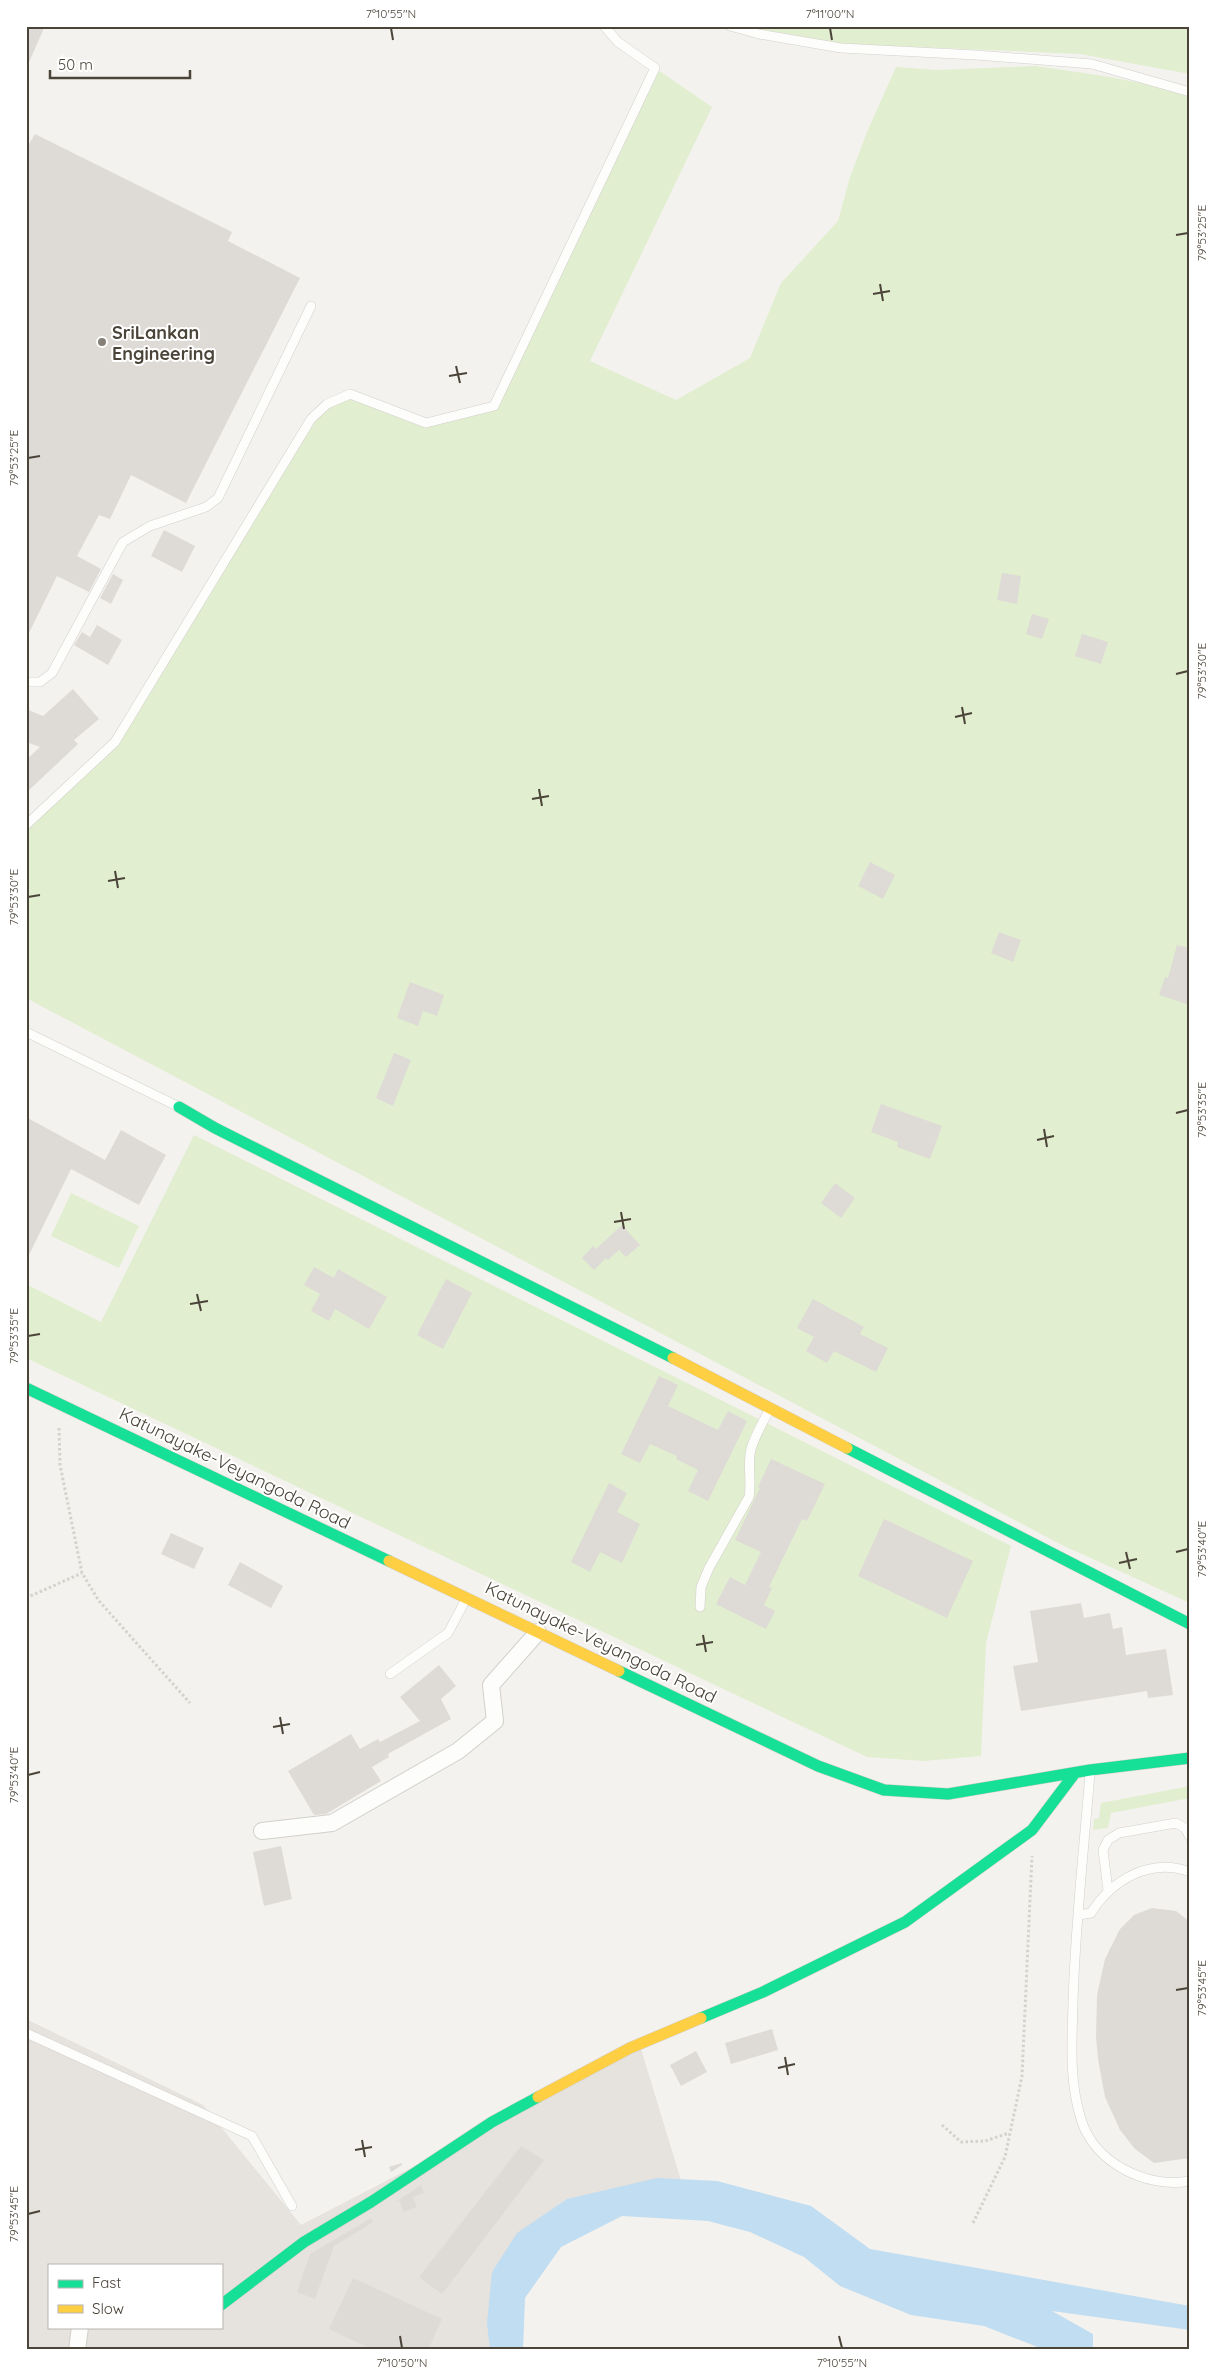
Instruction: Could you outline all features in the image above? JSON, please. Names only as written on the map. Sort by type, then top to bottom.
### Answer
[{"type":"street","points":[[179,1107],[214,1128],[770,1408],[1190,1624]]},
{"type":"street","name":"Katunayake-Veyangoda Road","points":[[26,1388],[818,1766],[884,1790],[948,1794],[1090,1770],[1190,1758]]},
{"type":"street","points":[[262,1830],[332,1823],[458,1751],[495,1721],[491,1684],[538,1632]]},
{"type":"street","points":[[222,2304],[304,2242],[371,2202],[492,2122],[630,2048],[763,1992],[905,1922],[1032,1830],[1075,1773]]},
{"type":"street","points":[[77,2350],[80,2328]]},
{"type":"lane","points":[[26,825],[115,742],[311,419],[327,404],[350,394],[426,423],[494,406],[654,68],[618,42],[604,26]]},
{"type":"lane","points":[[730,26],[759,34],[841,48],[976,55],[1092,64],[1190,92]]},
{"type":"lane","points":[[26,682],[40,682],[52,673],[123,542],[144,529],[206,507],[218,498],[311,306]]},
{"type":"lane","points":[[26,1032],[179,1107]]},
{"type":"lane","points":[[700,1607],[701,1587],[709,1568],[749,1497],[752,1485],[751,1448],[770,1408]]},
{"type":"lane","points":[[390,1674],[448,1633],[466,1598]]},
{"type":"lane","points":[[1090,1770],[1074,1967],[1071,2058],[1074,2089],[1081,2121],[1097,2148],[1120,2168],[1149,2180],[1178,2184],[1190,2182]]},
{"type":"lane","points":[[1108,1891],[1103,1850],[1108,1840],[1118,1833],[1176,1823],[1185,1828],[1190,1837]]},
{"type":"lane","points":[[1079,1915],[1091,1913],[1108,1891],[1122,1880],[1137,1872],[1158,1868],[1174,1868],[1190,1872]]},
{"type":"lane","points":[[26,2033],[252,2136],[292,2206]]},
{"type":"path","points":[[63,1405],[58,1428],[60,1465],[82,1573],[99,1602],[190,1703]]},
{"type":"path","points":[[26,1598],[82,1573]]},
{"type":"path","points":[[973,2223],[1005,2157],[1022,2076],[1030,1921],[1032,1830]]},
{"type":"path","points":[[942,2125],[961,2142],[985,2141],[1009,2132]]},
{"type":"shaded area","points":[[26,2019],[203,2105],[301,2225],[641,2049],[687,2200],[567,2199],[492,2350],[26,2350]]},
{"type":"green space","points":[[743,26],[1190,26],[1190,74],[1080,54],[844,44]]},
{"type":"green space","points":[[1036,66],[1110,77],[1190,93],[1190,1603],[1062,1545],[26,998],[26,825],[115,742],[311,419],[350,394],[426,423],[494,406],[655,68],[712,107],[590,361],[676,400],[750,358],[781,283],[838,221],[850,177],[867,132],[896,67],[936,70]]},
{"type":"green space","points":[[194,1135],[1011,1546],[986,1643],[981,1756],[924,1761],[867,1757],[26,1358],[26,1284],[101,1322]]},
{"type":"green space","points":[[71,1193],[139,1226],[119,1268],[51,1236]]},
{"type":"green space","points":[[1190,1786],[1190,1798],[1111,1813],[1108,1828],[1093,1830],[1094,1819],[1099,1818],[1101,1803]]},
{"type":"water","points":[[657,2178],[717,2181],[811,2206],[870,2249],[1190,2306],[1190,2330],[1052,2311],[1093,2334],[1093,2350],[1045,2350],[984,2326],[911,2315],[840,2286],[804,2257],[750,2232],[708,2221],[622,2216],[561,2247],[525,2298],[523,2350],[490,2350],[487,2323],[492,2272],[517,2233],[567,2199]]},
{"type":"building","points":[[26,26],[45,26],[26,69]]},
{"type":"building","name":"SriLankan Engineering","points":[[35,134],[232,232],[228,241],[300,278],[186,503],[131,475],[110,519],[99,515],[77,556],[101,569],[89,592],[57,576],[26,639],[26,149]]},
{"type":"building","points":[[164,530],[195,546],[182,572],[151,556]]},
{"type":"building","points":[[1002,573],[1021,576],[1017,604],[997,600]]},
{"type":"building","points":[[113,574],[123,580],[111,604],[100,598]]},
{"type":"building","points":[[1032,614],[1049,619],[1042,639],[1026,634]]},
{"type":"building","points":[[97,625],[122,640],[108,665],[74,645],[82,632],[90,637]]},
{"type":"building","points":[[1082,634],[1108,642],[1101,664],[1075,656]]},
{"type":"building","points":[[73,689],[99,719],[74,740],[78,744],[26,793],[26,760],[40,747],[26,742],[26,709],[43,716]]},
{"type":"building","points":[[870,862],[895,875],[883,899],[858,886]]},
{"type":"building","points":[[999,932],[1021,940],[1013,962],[991,953]]},
{"type":"building","points":[[1177,945],[1190,948],[1190,1005],[1159,995],[1165,977],[1168,978]]},
{"type":"building","points":[[410,982],[444,995],[437,1016],[423,1011],[418,1026],[397,1018]]},
{"type":"building","points":[[394,1053],[411,1060],[393,1106],[376,1098]]},
{"type":"building","points":[[881,1104],[942,1126],[930,1159],[897,1147],[898,1142],[871,1132]]},
{"type":"building","points":[[26,1117],[105,1160],[121,1130],[166,1155],[139,1205],[71,1169],[26,1261]]},
{"type":"building","points":[[835,1183],[855,1198],[841,1218],[821,1203]]},
{"type":"building","points":[[622,1225],[640,1245],[626,1257],[619,1250],[608,1260],[606,1258],[594,1270],[582,1258],[593,1246],[596,1249]]},
{"type":"building","points":[[314,1267],[334,1278],[338,1269],[387,1297],[369,1329],[335,1309],[329,1321],[311,1311],[320,1294],[304,1285]]},
{"type":"building","points":[[446,1279],[472,1293],[443,1349],[417,1335]]},
{"type":"building","points":[[813,1299],[864,1327],[860,1334],[888,1348],[876,1372],[834,1351],[827,1363],[806,1351],[814,1337],[797,1328]]},
{"type":"building","points":[[659,1376],[678,1385],[668,1406],[718,1430],[728,1411],[747,1421],[708,1501],[688,1491],[698,1470],[676,1459],[677,1456],[650,1444],[640,1463],[621,1454]]},
{"type":"building","points":[[771,1459],[825,1484],[807,1521],[802,1519],[769,1587],[772,1588],[764,1605],[775,1611],[766,1629],[716,1604],[730,1577],[745,1585],[761,1552],[735,1540],[760,1488],[758,1487]]},
{"type":"building","points":[[609,1483],[627,1493],[617,1512],[640,1524],[622,1563],[600,1552],[590,1572],[571,1562]]},
{"type":"building","points":[[884,1519],[973,1561],[947,1618],[858,1576]]},
{"type":"building","points":[[171,1533],[204,1548],[194,1569],[161,1554]]},
{"type":"building","points":[[240,1562],[283,1586],[271,1608],[228,1585]]},
{"type":"building","points":[[1081,1603],[1084,1618],[1110,1613],[1113,1629],[1122,1627],[1126,1655],[1166,1649],[1173,1695],[1148,1698],[1147,1691],[1021,1711],[1013,1666],[1038,1662],[1030,1611]]},
{"type":"building","points":[[439,1665],[456,1686],[441,1699],[451,1719],[388,1754],[389,1757],[372,1767],[381,1781],[326,1814],[314,1815],[288,1771],[351,1734],[360,1749],[378,1739],[380,1742],[420,1721],[400,1697]]},
{"type":"building","points":[[281,1846],[292,1899],[264,1906],[253,1852]]},
{"type":"building","points":[[1152,1908],[1176,1911],[1190,1922],[1190,2158],[1154,2163],[1135,2149],[1120,2130],[1105,2097],[1096,2037],[1097,1995],[1105,1959],[1120,1929],[1134,1915]]},
{"type":"building","points":[[772,2029],[778,2050],[731,2064],[725,2043]]},
{"type":"building","points":[[696,2051],[707,2072],[681,2086],[670,2065]]},
{"type":"building","points":[[521,2146],[544,2160],[442,2294],[419,2277]]},
{"type":"building","points":[[402,2163],[402,2165],[391,2172],[389,2167]]},
{"type":"building","points":[[421,2185],[424,2193],[413,2197],[417,2207],[403,2212],[400,2201],[396,2202]]},
{"type":"building","points":[[371,2218],[373,2222],[334,2246],[315,2299],[297,2292],[310,2254]]},
{"type":"building","points":[[353,2278],[442,2319],[428,2350],[373,2350],[329,2329]]},
{"type":"traffic: fast","points":[[179,1107],[215,1128],[673,1358]]},
{"type":"traffic: fast","points":[[26,1388],[389,1561]]},
{"type":"traffic: fast","points":[[847,1448],[1190,1624]]},
{"type":"traffic: fast","points":[[619,1671],[818,1766],[884,1790],[948,1794],[1090,1770],[1190,1758]]},
{"type":"traffic: fast","points":[[701,2018],[763,1992],[905,1922],[1032,1830],[1075,1773]]},
{"type":"traffic: fast","points":[[222,2304],[304,2242],[371,2202],[492,2122],[538,2097]]},
{"type":"traffic: slow","points":[[673,1358],[847,1448]]},
{"type":"traffic: slow","points":[[389,1561],[619,1671]]},
{"type":"traffic: slow","points":[[538,2097],[630,2048],[701,2018]]},
{"type":"place","name":"SriLankan Engineering","points":[[102,342]]}]
